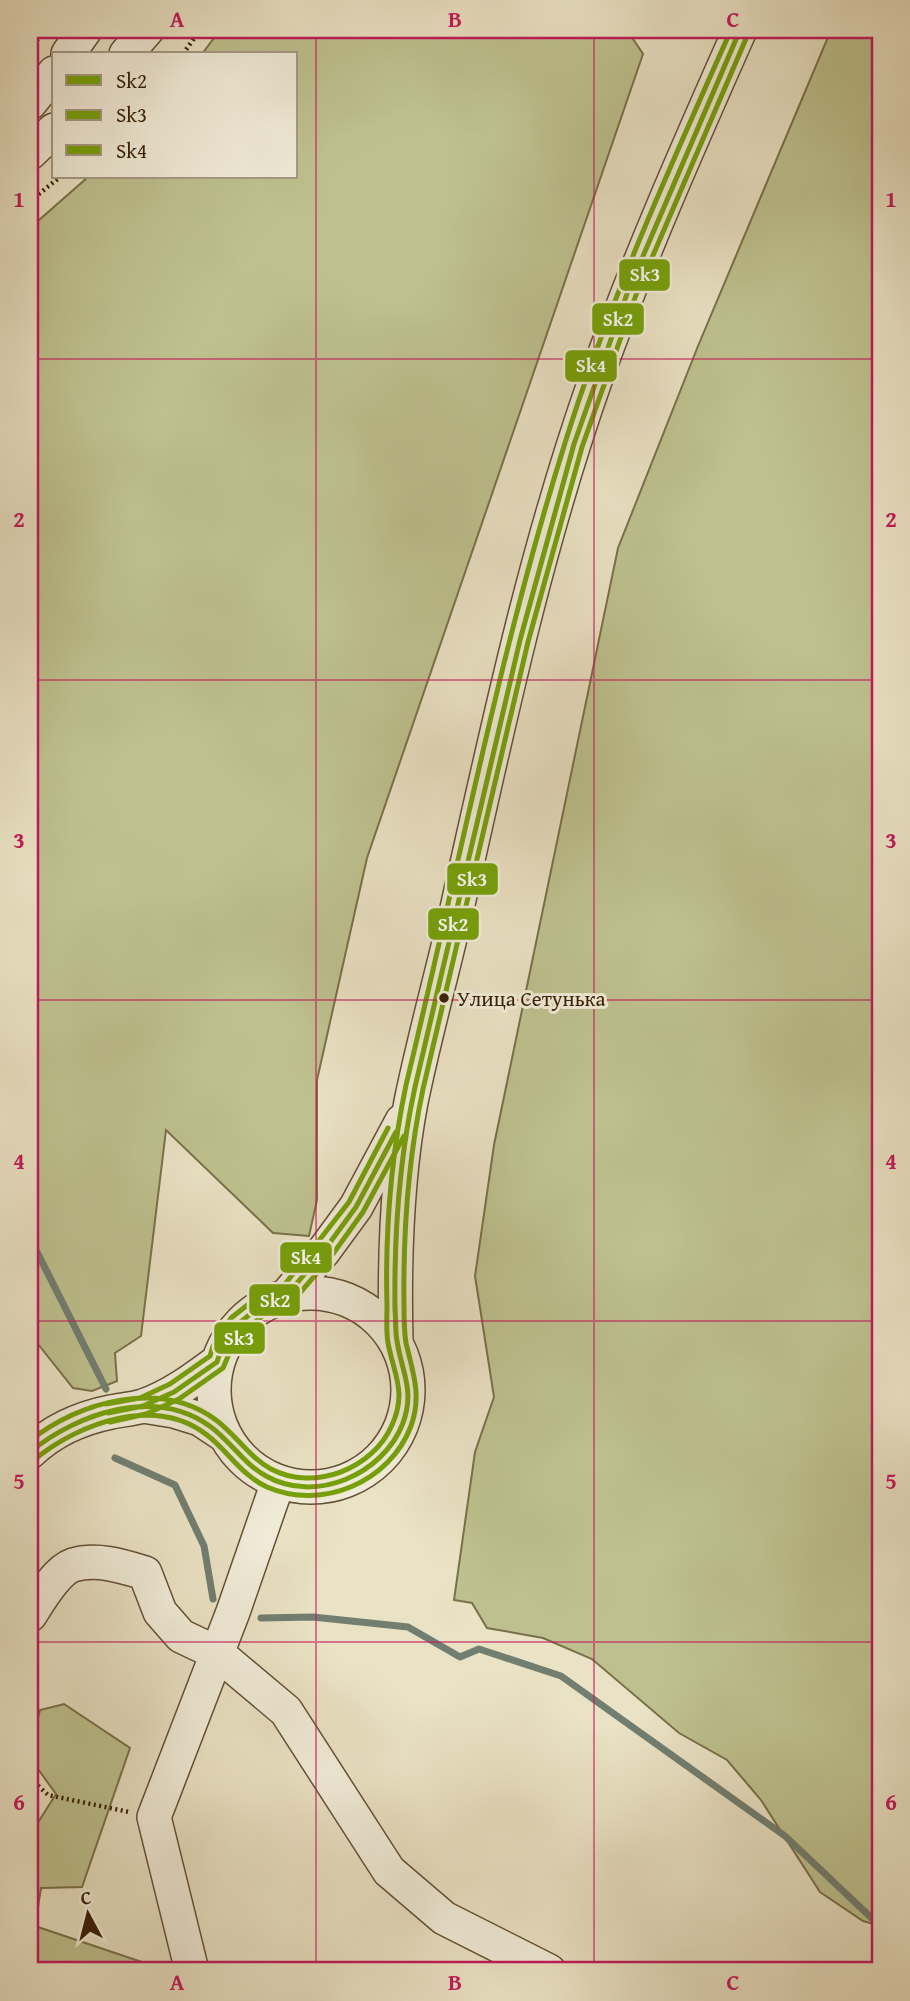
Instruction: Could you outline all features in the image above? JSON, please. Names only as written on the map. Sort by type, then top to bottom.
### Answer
[{"type":"street","points":[[69,52],[85,30]]},
{"type":"street","points":[[128,52],[147,30]]},
{"type":"street","points":[[396,1341],[396,1227],[411,1104],[442,979],[505,694],[553,513],[595,381],[641,256],[740,30]]},
{"type":"street","points":[[30,103],[52,76]]},
{"type":"street","points":[[30,153],[52,132]]},
{"type":"street","points":[[288,1295],[356,1207],[411,1104]]},
{"type":"street","points":[[320,1292],[351,1301],[377,1318],[396,1341],[407,1369],[409,1399],[401,1428],[386,1453],[364,1472],[336,1485],[307,1488],[278,1482],[256,1471],[237,1455],[224,1435],[215,1412],[213,1387],[217,1362],[221,1350],[237,1325],[260,1306],[288,1295],[320,1292]]},
{"type":"street","points":[[30,1452],[43,1440],[76,1423],[109,1412],[143,1406],[174,1392],[217,1362]]},
{"type":"street","points":[[143,1406],[200,1419],[224,1435]]},
{"type":"street","points":[[192,1971],[153,1817],[265,1525],[278,1482]]},
{"type":"street","points":[[30,1615],[47,1588],[71,1566],[109,1563],[145,1573],[160,1612],[181,1636],[217,1653],[286,1711],[389,1871],[444,1918],[549,1971]]},
{"type":"path","points":[[30,49],[45,30]]},
{"type":"path","points":[[184,52],[200,30]]},
{"type":"path","points":[[30,201],[59,178]]},
{"type":"path","points":[[30,1778],[48,1795],[153,1817]]},
{"type":"green space","points":[[220,30],[627,30],[643,54],[367,858],[317,1080],[317,1200],[309,1236],[273,1233],[166,1130],[141,1336],[115,1353],[117,1381],[92,1391],[73,1388],[30,1334],[30,228],[87,178],[298,178],[298,52],[204,52]]},
{"type":"green space","points":[[831,30],[880,30],[880,1926],[863,1921],[820,1892],[761,1800],[727,1760],[679,1733],[592,1659],[543,1638],[487,1628],[472,1603],[454,1600],[475,1452],[494,1397],[475,1276],[494,1145],[618,548],[698,346]]},
{"type":"green space","points":[[64,1704],[130,1748],[82,1887],[41,1888],[35,1926],[142,1962],[145,1971],[30,1971],[30,1835],[56,1794],[30,1758],[30,1749],[40,1710]]},
{"type":"waterway","points":[[30,1238],[106,1389]]},
{"type":"waterway","points":[[115,1458],[175,1485],[204,1546],[213,1599]]},
{"type":"waterway","points":[[261,1618],[313,1617],[408,1627],[460,1657],[479,1649],[561,1676],[785,1836],[880,1926]]},
{"type":"transit line","name":"Sk4","points":[[30,1441],[72,1415],[96,1406],[121,1400],[171,1400],[194,1407],[216,1420],[271,1469],[288,1476],[305,1478],[323,1477],[357,1464],[371,1454],[392,1425],[399,1403],[399,1393],[387,1334],[387,1251],[396,1140],[406,1085],[499,682],[541,522],[582,390],[642,234],[731,30]]},
{"type":"transit line","name":"Sk2","points":[[30,1452],[49,1438],[94,1416],[142,1407],[166,1408],[189,1415],[211,1427],[266,1476],[285,1484],[305,1487],[326,1485],[364,1470],[380,1457],[403,1423],[408,1391],[396,1337],[395,1281],[405,1142],[415,1087],[520,640],[574,444],[628,291],[740,30]]},
{"type":"transit line","name":"Sk3","points":[[35,1459],[74,1434],[95,1425],[142,1416],[165,1417],[187,1423],[207,1435],[250,1476],[267,1487],[288,1494],[310,1495],[331,1493],[371,1476],[387,1463],[401,1446],[411,1426],[416,1404],[414,1374],[405,1334],[404,1279],[414,1143],[423,1089],[528,642],[582,447],[636,295],[748,34]]},
{"type":"transit line","name":"Sk4","points":[[106,1404],[140,1398],[170,1384],[210,1356],[213,1346],[231,1318],[255,1299],[282,1288],[349,1202],[388,1128]]},
{"type":"transit line","name":"Sk2","points":[[108,1413],[143,1406],[174,1392],[217,1362],[221,1350],[237,1325],[260,1306],[287,1295],[356,1207],[396,1132]]},
{"type":"transit line","name":"Sk3","points":[[110,1422],[146,1414],[179,1399],[223,1368],[244,1331],[265,1314],[293,1301],[330,1258],[363,1212],[404,1136]]},
{"type":"place","name":"Улица Сетунька","points":[[444,998]]}]
